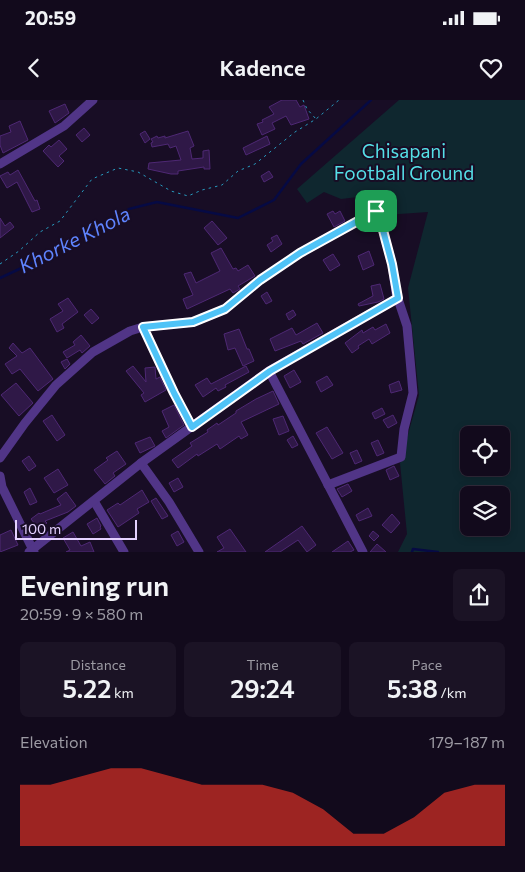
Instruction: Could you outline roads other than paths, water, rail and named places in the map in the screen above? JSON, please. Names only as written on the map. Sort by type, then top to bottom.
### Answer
[{"type":"street","points":[[0,164],[64,126],[94,100]]},
{"type":"street","points":[[0,458],[25,422],[56,385],[93,352],[130,331],[143,327],[193,322],[225,309],[260,280],[300,253],[376,211],[380,219],[392,264],[398,298],[407,326],[413,393],[404,429],[401,457],[328,485]]},
{"type":"street","points":[[0,476],[2,487],[32,551],[141,463],[270,371],[398,298]]},
{"type":"street","points":[[143,327],[192,427]]},
{"type":"street","points":[[270,371],[363,552]]},
{"type":"street","points":[[141,463],[169,502],[198,552]]},
{"type":"street","points":[[94,501],[124,552]]},
{"type":"waterway","name":"Khorke Khola","points":[[0,278],[28,265],[129,209],[157,202],[238,218],[274,200],[301,164],[371,100]]},
{"type":"waterway","points":[[412,552],[413,549],[438,552]]},
{"type":"park label","name":"Chisapani Football Ground","points":[[404,161]]}]
